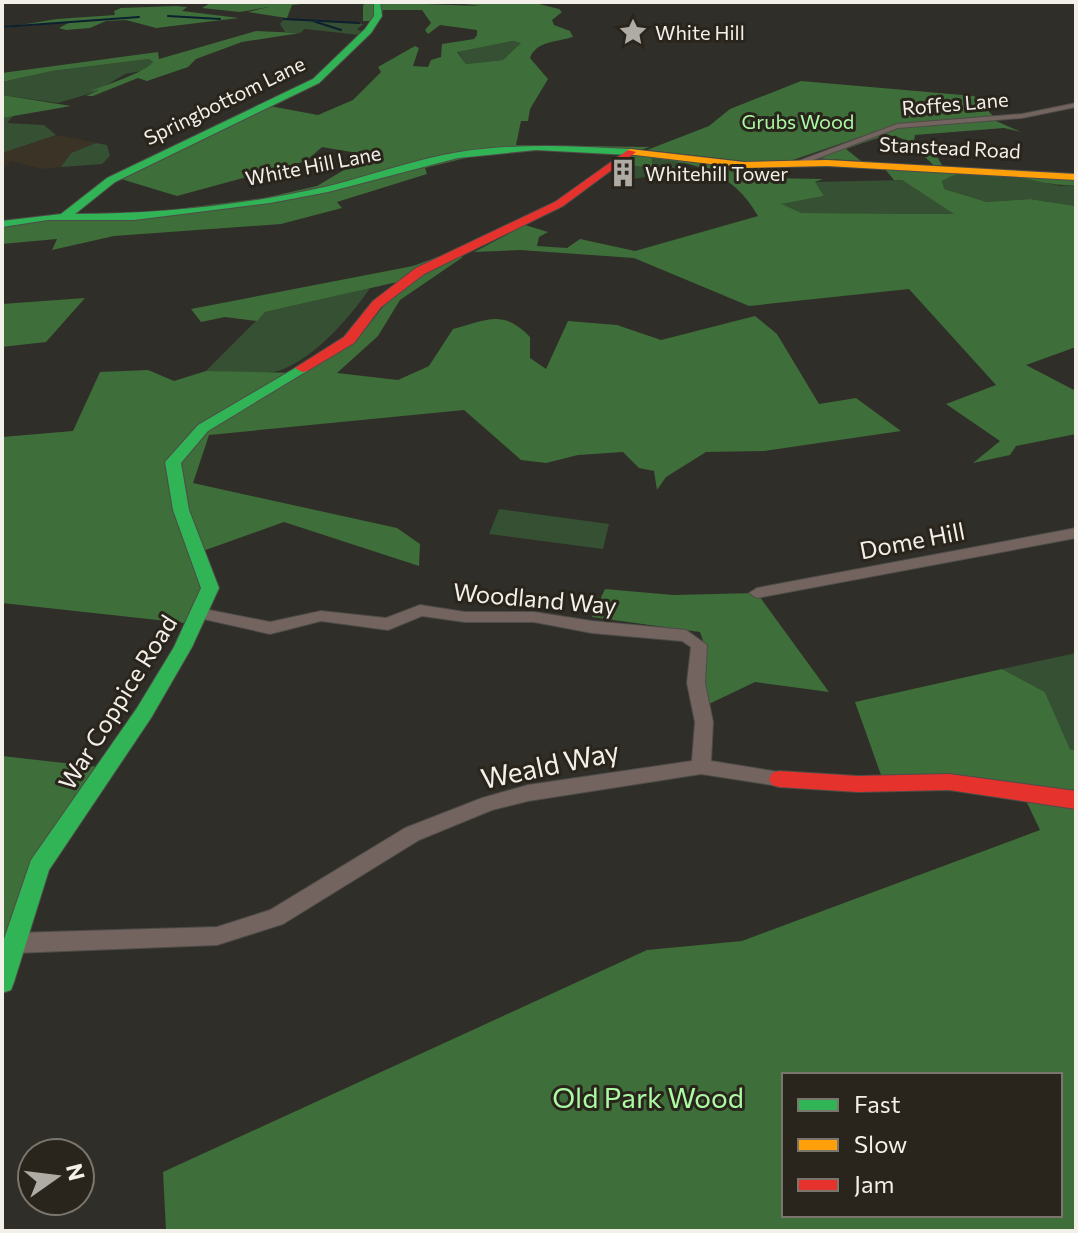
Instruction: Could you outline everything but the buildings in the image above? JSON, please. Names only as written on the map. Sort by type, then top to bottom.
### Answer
[{"type":"street","name":"Springbottom Lane","points":[[65,216],[111,180],[316,81],[368,31],[378,16],[377,2]]},
{"type":"street","name":"Roffes Lane","points":[[797,163],[897,126],[1022,116],[1076,105]]},
{"type":"street","name":"White Hill Lane","points":[[2,224],[65,216],[134,217],[270,200],[497,149],[631,152]]},
{"type":"street","name":"Stanstead Road","points":[[631,152],[744,165],[797,163],[1076,177]]},
{"type":"street","name":"War Coppice Road","points":[[2,982],[39,867],[144,713],[183,647],[210,588],[181,510],[173,462],[203,428],[349,340],[377,304],[420,271],[574,196],[592,176],[631,152]]},
{"type":"street","name":"Dome Hill","points":[[757,593],[1076,533]]},
{"type":"street","name":"Woodland Way","points":[[199,613],[270,628],[321,616],[388,624],[420,610],[465,617],[534,617],[592,627],[686,636],[699,645],[696,683],[704,722],[701,767]]},
{"type":"street","name":"Weald Way","points":[[15,943],[217,936],[276,917],[412,834],[489,803],[528,793],[701,767],[818,783],[949,782],[1076,800]]},
{"type":"shaded area","points":[[56,135],[96,143],[71,153],[61,167],[42,169],[11,161],[2,170],[2,153]]},
{"type":"green space","points":[[212,2],[319,2],[292,5],[287,18],[248,12],[268,7],[240,12],[202,8]]},
{"type":"green space","points":[[369,2],[480,6],[449,2],[531,2],[559,9],[562,12],[552,20],[554,25],[570,31],[573,37],[542,45],[533,52],[530,58],[548,79],[530,109],[528,121],[521,121],[516,145],[650,147],[640,150],[515,146],[425,168],[427,174],[337,202],[342,208],[281,224],[114,236],[52,250],[57,239],[2,244],[2,226],[46,219],[122,216],[264,198],[317,186],[369,155],[322,147],[306,161],[177,196],[121,179],[105,181],[259,104],[318,115],[353,100],[381,72],[378,67],[415,46],[419,48],[413,66],[428,67],[431,60],[441,57],[442,44],[474,39],[477,35],[477,30],[440,25],[428,34],[425,30],[431,23],[422,10],[383,10],[378,21],[363,21],[363,5]],"holes":[[[513,41],[521,43],[503,60],[466,64],[457,52]]]},
{"type":"green space","points":[[187,7],[182,11],[239,18],[156,28],[126,20],[66,30],[59,28],[70,22],[2,28],[57,19],[115,15],[114,11],[121,8]]},
{"type":"green space","points":[[284,19],[364,24],[357,29],[362,32],[359,35],[305,29],[300,33],[285,32],[280,24]]},
{"type":"green space","points":[[256,31],[300,33],[242,42],[196,59],[188,67],[147,81],[138,78],[93,96],[86,96],[99,90],[90,91],[134,74],[153,62],[149,59],[52,71],[2,82],[2,73],[158,52],[159,59]]},
{"type":"green space","points":[[513,41],[522,43],[503,60],[466,64],[457,51]]},
{"type":"green space","points":[[149,59],[154,63],[147,70],[125,74],[95,92],[58,103],[2,95],[2,82],[52,71]]},
{"type":"green space","name":"Grubs Wood","points":[[801,81],[974,96],[994,117],[895,125],[790,161],[761,163],[647,150],[709,126],[730,109]]},
{"type":"green space","points":[[2,95],[71,106],[2,118]]},
{"type":"green space","points":[[9,114],[13,116],[7,123],[44,125],[56,135],[2,153],[2,118]]},
{"type":"green space","points":[[994,120],[1021,132],[1004,128],[915,135],[914,141],[934,151],[942,165],[934,166],[911,144],[894,136],[846,149],[861,161],[811,158],[897,127]]},
{"type":"green space","points":[[96,143],[107,145],[110,156],[102,164],[61,167],[71,153]]},
{"type":"green space","points":[[633,154],[748,167],[757,178],[823,179],[815,182],[824,196],[781,204],[802,213],[954,214],[902,180],[894,180],[884,168],[966,173],[942,181],[944,189],[987,202],[1030,199],[1076,206],[1076,347],[1026,365],[1076,391],[1076,434],[1016,446],[1010,455],[973,463],[1000,441],[946,404],[996,385],[909,289],[749,306],[634,258],[520,250],[474,252],[525,225],[548,232],[539,237],[537,246],[567,248],[580,239],[635,251],[758,216],[737,189],[699,167],[652,158],[652,168],[620,164],[624,169],[609,168]]},
{"type":"green space","points":[[651,158],[683,159],[684,162],[671,172],[634,179],[619,164],[652,168]]},
{"type":"green space","points":[[956,172],[1012,175],[1061,186],[1076,185],[1076,206],[1030,199],[987,202],[943,189],[942,181]]},
{"type":"green space","points":[[990,172],[1010,175],[966,173]]},
{"type":"green space","points":[[1010,175],[1076,179],[1076,185],[1060,185]]},
{"type":"green space","points":[[902,180],[955,214],[802,213],[779,204],[824,196],[814,182]]},
{"type":"green space","points":[[440,256],[463,257],[400,300],[378,336],[337,373],[398,380],[429,366],[453,329],[485,320],[503,320],[520,328],[530,337],[530,358],[546,369],[568,321],[617,325],[661,340],[755,316],[777,334],[819,404],[856,398],[901,431],[764,451],[706,452],[666,477],[657,490],[654,471],[639,468],[623,452],[578,455],[546,463],[521,460],[464,410],[209,435],[193,483],[397,528],[420,544],[419,566],[284,522],[200,552],[210,588],[194,624],[2,603],[2,437],[73,431],[100,372],[148,370],[174,381],[206,371],[300,373],[356,341],[385,304],[415,278],[265,312],[257,321],[225,317],[201,322],[191,309],[413,266]]},
{"type":"green space","points":[[370,288],[339,327],[297,362],[268,373],[206,371],[265,312]]},
{"type":"green space","points":[[85,298],[46,342],[2,347],[2,304]]},
{"type":"green space","points":[[499,509],[609,524],[603,549],[489,534]]},
{"type":"green space","points":[[605,589],[673,595],[757,593],[829,692],[755,682],[709,704],[700,632],[592,617]]},
{"type":"green space","points":[[1076,653],[1076,751],[1070,749],[1045,692],[1002,669]]},
{"type":"green space","points":[[1002,669],[1045,692],[1070,749],[1076,751],[1076,791],[881,775],[855,702]]},
{"type":"green space","points":[[2,756],[108,768],[39,867],[2,980]]},
{"type":"green space","name":"Old Park Wood","points":[[1022,792],[1076,800],[1076,1231],[166,1231],[163,1172],[647,950],[742,941],[1040,830]]},
{"type":"waterway","points":[[168,16],[220,19]]},
{"type":"waterway","points":[[2,27],[139,17]]},
{"type":"waterway","points":[[284,19],[359,23]]},
{"type":"waterway","points":[[313,21],[341,30]]},
{"type":"traffic: fast","points":[[65,216],[111,180],[316,81],[368,31],[378,16],[377,2]]},
{"type":"traffic: fast","points":[[2,224],[48,217],[134,217],[270,200],[328,189],[458,155],[536,147],[630,152]]},
{"type":"traffic: fast","points":[[2,982],[39,867],[144,713],[183,647],[210,588],[181,510],[173,462],[203,428],[302,368]]},
{"type":"traffic: slow","points":[[630,152],[744,165],[827,163],[1076,177]]},
{"type":"traffic: jam","points":[[302,368],[349,340],[377,304],[420,271],[559,204],[631,152]]},
{"type":"traffic: jam","points":[[779,779],[858,784],[949,782],[1076,800]]},
{"type":"place","name":"White Hill","points":[[633,32]]},
{"type":"place","name":"Whitehill Tower","points":[[623,173]]}]
